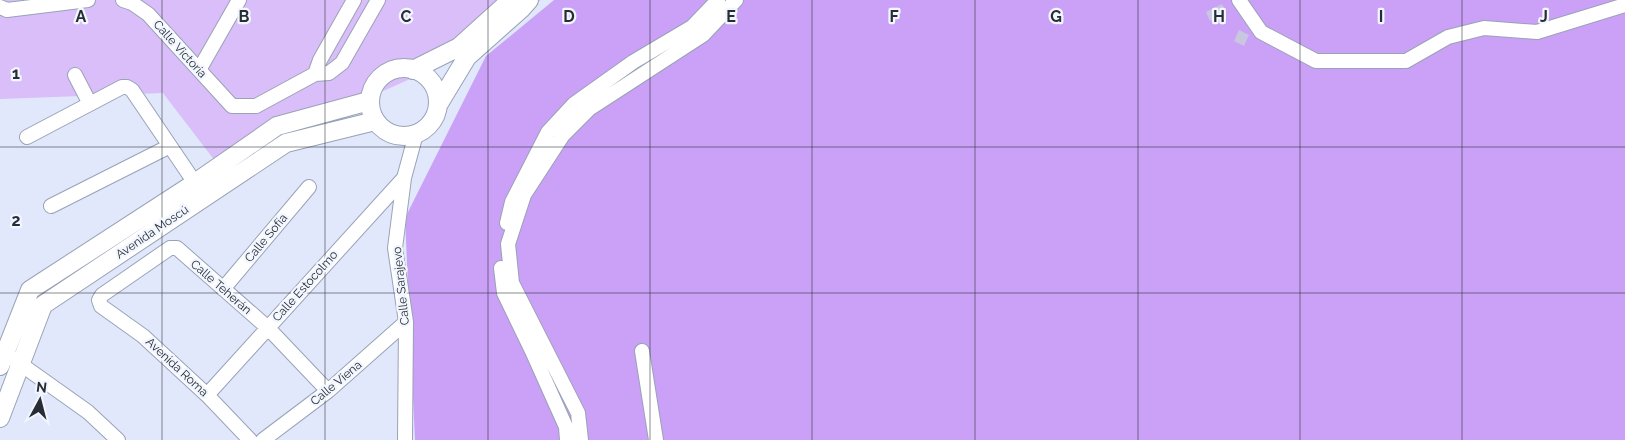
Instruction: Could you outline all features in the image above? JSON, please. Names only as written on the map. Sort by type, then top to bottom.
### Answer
[{"type":"street","points":[[0,7],[7,10],[37,3],[88,0]]},
{"type":"street","points":[[199,70],[239,0]]},
{"type":"street","points":[[354,0],[320,60],[315,74],[329,72],[342,63],[378,0]]},
{"type":"street","points":[[438,105],[437,94],[433,84],[425,75],[405,68],[394,69],[376,81],[371,90],[369,101],[374,121],[382,130],[393,135],[405,137],[425,130],[432,123],[438,105],[463,52],[511,0]]},
{"type":"street","points":[[413,70],[463,52],[521,9],[529,0]]},
{"type":"street","points":[[679,43],[718,0]]},
{"type":"street","points":[[581,440],[578,413],[504,293],[500,253],[512,202],[548,132],[579,110],[633,62],[703,35],[736,0]]},
{"type":"street","points":[[1239,0],[1261,32],[1316,61],[1406,61],[1448,37],[1484,28],[1537,32],[1625,5]]},
{"type":"street","name":"Calle Victoria","points":[[130,1],[148,14],[232,106],[256,106],[315,74]]},
{"type":"street","points":[[75,75],[90,104]]},
{"type":"street","points":[[27,137],[122,87],[127,87],[132,90],[195,183]]},
{"type":"street","name":"Avenida Moscú","points":[[3,359],[30,290],[195,183],[277,126],[369,101]]},
{"type":"street","name":"Avenida Moscú","points":[[0,418],[43,305],[286,143],[374,121]]},
{"type":"street","name":"Calle Sarajevo","points":[[405,440],[406,322],[395,248],[404,178],[416,134]]},
{"type":"street","points":[[51,206],[170,146]]},
{"type":"street","name":"Calle Estocolmo","points":[[207,395],[404,178]]},
{"type":"street","name":"Calle Sofía","points":[[223,290],[308,187]]},
{"type":"street","name":"Calle Teherán","points":[[99,300],[102,295],[170,248],[177,248],[268,328],[328,391]]},
{"type":"street","points":[[83,254],[95,271]]},
{"type":"street","name":"Avenida Roma","points":[[99,300],[101,306],[143,336],[207,395],[250,440]]},
{"type":"street","name":"Calle Viena","points":[[263,440],[328,391],[406,322]]},
{"type":"street","points":[[532,336],[566,427],[567,440]]},
{"type":"street","points":[[642,352],[656,440]]},
{"type":"street","points":[[3,359],[20,363],[88,412],[118,440]]},
{"type":"shaded area","points":[[0,0],[541,0],[417,76],[261,145],[222,170],[163,93],[0,99]]},
{"type":"shaded area","points":[[554,0],[1625,0],[1625,440],[415,440],[405,218],[486,56]]},
{"type":"building","points":[[1222,4],[1226,13],[1210,21],[1206,12]]},
{"type":"building","points":[[1239,30],[1249,35],[1244,46],[1234,41]]}]
